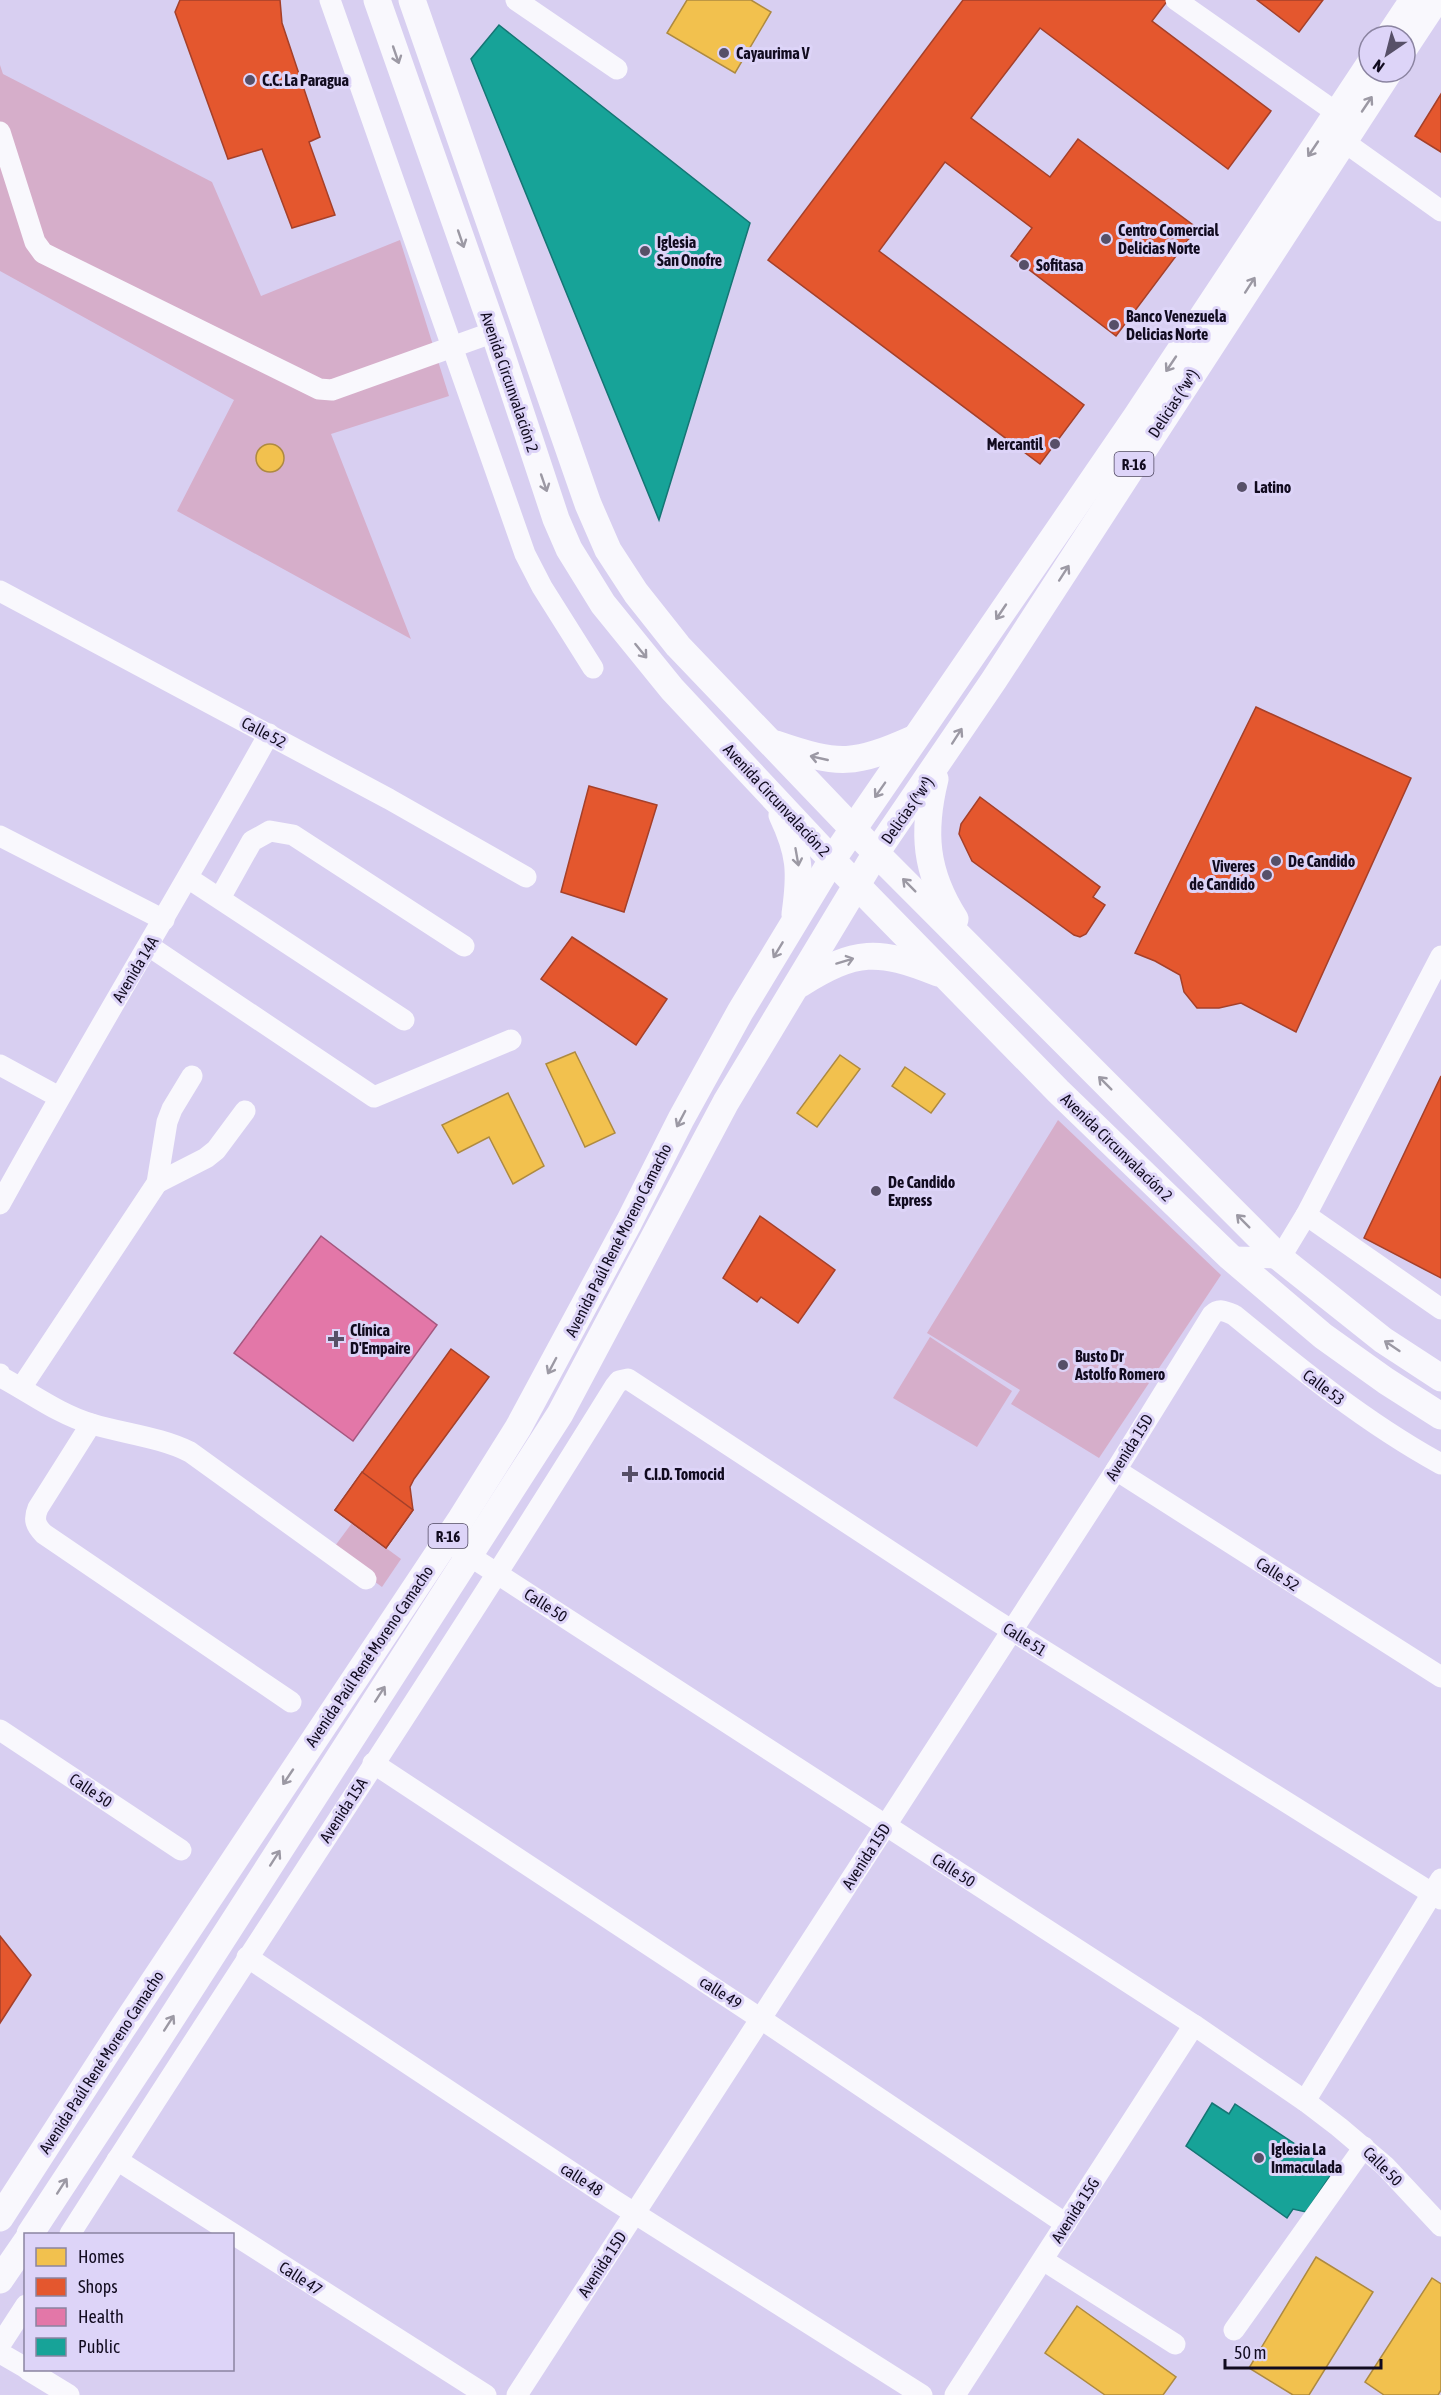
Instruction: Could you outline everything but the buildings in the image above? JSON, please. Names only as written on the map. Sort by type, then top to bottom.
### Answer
[{"type":"main road","name":"Avenida Circunvalación 2","points":[[377,0],[494,332],[556,519],[585,576],[603,604],[672,689],[832,860],[1058,1091],[1230,1257],[1323,1336],[1386,1381],[1441,1416]]},
{"type":"main road","name":"Avenida Circunvalación 2","points":[[412,0],[588,504],[608,550],[636,593],[678,646],[876,853],[1280,1258],[1383,1340],[1441,1378]]},
{"type":"main road","points":[[1397,24],[1413,0]]},
{"type":"main road","points":[[1417,29],[1436,0]]},
{"type":"main road","name":"Delicias (^w^)","points":[[853,828],[1136,417],[1357,83]]},
{"type":"main road","name":"Delicias (^w^)","points":[[876,853],[939,764],[1381,84]]},
{"type":"main road","points":[[770,742],[828,760],[848,761],[876,756],[915,738]]},
{"type":"main road","points":[[939,764],[928,812],[929,860],[946,904],[975,951]]},
{"type":"main road","points":[[749,770],[780,808],[798,857],[800,879],[794,924]]},
{"type":"main road","name":"Avenida Paúl René Moreno Camacho","points":[[0,2218],[147,1990],[446,1540],[539,1391],[681,1119],[740,1012],[853,828]]},
{"type":"main road","name":"Avenida Paúl René Moreno Camacho","points":[[31,2233],[560,1414],[726,1102],[876,853]]},
{"type":"main road","points":[[794,988],[828,966],[847,959],[875,955],[904,959],[948,977]]},
{"type":"main road","points":[[0,2280],[24,2245]]},
{"type":"street","points":[[330,0],[525,554],[542,587],[593,668]]},
{"type":"street","points":[[516,0],[617,69]]},
{"type":"street","points":[[1176,0],[1337,113]]},
{"type":"street","points":[[0,132],[35,242],[43,253],[320,389],[332,390],[494,332]]},
{"type":"street","points":[[1343,141],[1441,211]]},
{"type":"street","name":"Calle 52","points":[[0,591],[268,734],[526,877]]},
{"type":"street","name":"Avenida 14A","points":[[0,1204],[59,1097],[188,878],[268,734]]},
{"type":"street","points":[[220,898],[252,841],[270,831],[293,835],[464,946]]},
{"type":"street","points":[[0,836],[164,920]]},
{"type":"street","points":[[188,878],[404,1020]]},
{"type":"street","points":[[149,946],[374,1097],[511,1040]]},
{"type":"street","points":[[1230,1257],[1280,1258],[1306,1215],[1441,956]]},
{"type":"street","points":[[0,1065],[59,1097]]},
{"type":"street","points":[[157,1184],[167,1122],[172,1109],[192,1076]]},
{"type":"street","points":[[245,1111],[216,1150],[206,1158],[157,1184],[5,1382],[90,1424],[166,1442],[190,1452],[366,1579]]},
{"type":"street","points":[[1306,1215],[1441,1309]]},
{"type":"street","name":"Calle 53","points":[[1212,1315],[1217,1311],[1225,1311],[1234,1315],[1316,1382],[1379,1426],[1441,1464]]},
{"type":"street","name":"Avenida 15D","points":[[517,2395],[1116,1470],[1212,1315]]},
{"type":"street","name":"Calle 51","points":[[615,1386],[619,1381],[628,1379],[1011,1630],[1438,1890]]},
{"type":"street","name":"Avenida 15A","points":[[71,2233],[247,1957],[498,1574],[615,1386]]},
{"type":"street","points":[[90,1424],[38,1508],[35,1522],[38,1528],[291,1702]]},
{"type":"street","name":"Calle 52","points":[[1116,1470],[1441,1677]]},
{"type":"street","name":"Calle 50","points":[[446,1540],[1194,2025],[1305,2101],[1364,2147],[1441,2226]]},
{"type":"street","name":"Calle 50","points":[[0,1730],[181,1850]]},
{"type":"street","name":"calle 49","points":[[374,1763],[1066,2224]]},
{"type":"street","points":[[1305,2101],[1438,1890]]},
{"type":"street","name":"calle 48","points":[[247,1957],[263,1970],[636,2214],[922,2395]]},
{"type":"street","name":"Avenida 15G","points":[[955,2395],[1194,2025]]},
{"type":"street","points":[[1234,2330],[1364,2147]]},
{"type":"street","name":"Calle 47","points":[[117,2160],[232,2233]]},
{"type":"street","name":"Calle 47","points":[[234,2235],[486,2395]]},
{"type":"street","points":[[1043,2260],[1175,2344]]},
{"type":"street","points":[[0,2345],[24,2308]]},
{"type":"street","points":[[0,2353],[24,2367]]},
{"type":"street","points":[[30,2371],[69,2395]]},
{"type":"shaded area","points":[[0,65],[3,74],[212,182],[261,296],[400,240],[449,396],[331,434],[411,639],[177,511],[234,400],[0,271]]},
{"type":"shaded area","points":[[1058,1120],[1221,1275],[1099,1458],[1011,1404],[1020,1390],[927,1333]]},
{"type":"shaded area","points":[[930,1337],[1012,1391],[977,1447],[893,1398]]},
{"type":"shaded area","points":[[352,1523],[401,1559],[382,1587],[332,1550]]},
{"type":"place","name":"Cayaurima V","points":[[724,53]]},
{"type":"place","name":"C.C. La Paragua","points":[[250,80]]},
{"type":"place","name":"Centro Comercial Delicias Norte","points":[[1106,239]]},
{"type":"place","name":"Iglesia San Onofre","points":[[645,251]]},
{"type":"place","name":"Sofitasa","points":[[1024,265]]},
{"type":"place","name":"Banco Venezuela Delicias Norte","points":[[1114,325]]},
{"type":"place","name":"Mercantil","points":[[1055,444]]},
{"type":"place","name":"Latino","points":[[1242,487]]},
{"type":"place","name":"De Candido","points":[[1276,861]]},
{"type":"place","name":"Viveres de Candido","points":[[1267,875]]},
{"type":"place","name":"De Candido Express","points":[[876,1191]]},
{"type":"place","name":"Clínica D'Empaire","points":[[336,1339]]},
{"type":"place","name":"Busto Dr Astolfo Romero","points":[[1063,1365]]},
{"type":"place","name":"C.I.D. Tomocid","points":[[630,1474]]},
{"type":"place","name":"Iglesia La Inmaculada","points":[[1259,2158]]}]
